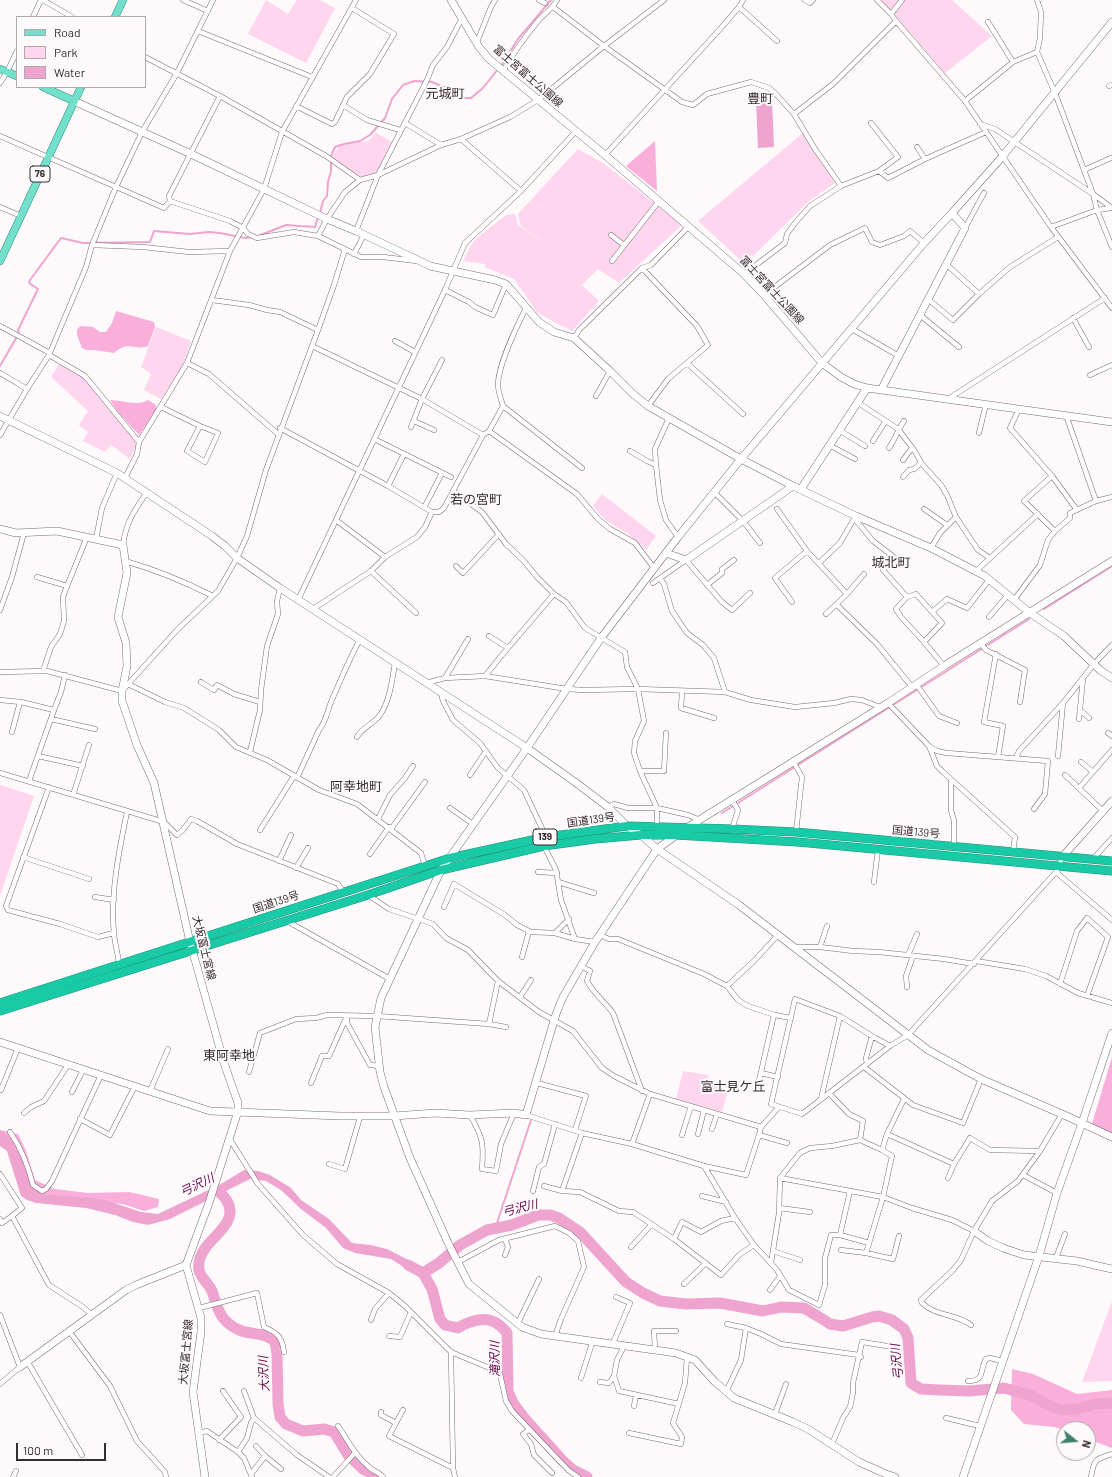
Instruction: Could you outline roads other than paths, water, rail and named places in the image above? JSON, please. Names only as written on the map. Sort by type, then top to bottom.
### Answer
[{"type":"highway","name":"国道139号","points":[[0,1011],[191,946],[342,892],[450,858],[546,837],[627,826],[796,832],[1112,861]]},
{"type":"highway","name":"国道139号","points":[[0,1003],[119,964],[286,921],[441,870],[544,846],[595,839],[641,835],[676,835],[798,842],[878,849],[1058,869],[1112,871]]},
{"type":"main road","points":[[115,16],[123,0]]},
{"type":"main road","points":[[0,69],[16,76]]},
{"type":"main road","points":[[45,88],[74,101]]},
{"type":"main road","name":"76","points":[[0,261],[80,88]]},
{"type":"street","points":[[34,16],[42,0],[70,16]]},
{"type":"street","points":[[183,0],[208,11]]},
{"type":"street","points":[[0,435],[50,354],[116,187],[142,132],[177,73],[213,0]]},
{"type":"street","points":[[125,478],[137,454],[139,442],[187,363],[230,251],[264,189],[282,132],[356,0]]},
{"type":"street","name":"富士宮富士公園線","points":[[451,0],[476,42],[489,59],[605,155],[744,274],[822,363],[841,377],[854,384],[867,388],[1112,422]]},
{"type":"street","points":[[476,42],[495,0]]},
{"type":"street","points":[[538,0],[544,3]]},
{"type":"street","points":[[501,69],[539,20],[557,0]]},
{"type":"street","points":[[318,236],[345,192],[360,180],[378,175],[441,146],[461,139],[510,117],[538,100],[604,46],[664,0]]},
{"type":"street","points":[[605,155],[665,90],[743,0]]},
{"type":"street","points":[[806,0],[810,3],[813,0]]},
{"type":"street","points":[[877,0],[891,14],[965,101],[1058,237],[1112,308]]},
{"type":"street","points":[[891,14],[902,0]]},
{"type":"street","points":[[1037,0],[1041,12],[1040,38],[1037,52],[1055,93],[1093,194],[1097,210],[1112,247]]},
{"type":"street","points":[[553,6],[604,46],[682,102],[693,105],[707,94],[751,82],[769,88],[794,114],[815,149],[841,186]]},
{"type":"street","points":[[739,6],[777,41]]},
{"type":"street","points":[[296,106],[332,124],[335,122],[346,97],[370,74],[394,34],[352,8]]},
{"type":"street","points":[[356,231],[378,175],[427,80],[432,64],[447,47],[462,18]]},
{"type":"street","points":[[794,114],[833,84],[896,21]]},
{"type":"street","points":[[988,22],[1013,62]]},
{"type":"street","points":[[895,1477],[858,1462],[808,1429],[775,1414],[748,1405],[726,1392],[695,1360],[676,1353],[593,1340],[541,1334],[522,1327],[469,1284],[449,1245],[410,1158],[384,1087],[379,1066],[375,1037],[377,1016],[381,998],[441,870],[508,776],[602,638],[678,537],[741,459],[924,243],[1014,142],[1112,22]]},
{"type":"street","points":[[198,31],[312,77]]},
{"type":"street","points":[[965,101],[1013,62],[1037,52]]},
{"type":"street","points":[[0,83],[16,53]]},
{"type":"street","points":[[146,58],[220,96],[326,156],[360,180]]},
{"type":"street","points":[[0,136],[164,208],[170,201],[170,196],[220,96]]},
{"type":"street","points":[[74,101],[191,154],[327,220],[356,231],[430,266],[506,284],[539,322],[554,332],[574,338],[648,406],[741,459],[793,486],[855,517],[931,548],[976,571],[1030,613],[1064,636],[1094,664],[1112,678]]},
{"type":"street","points":[[343,106],[367,120],[400,130]]},
{"type":"street","points":[[406,122],[441,146]]},
{"type":"street","points":[[744,274],[785,243],[787,234],[810,206],[841,186],[879,171],[898,157],[871,124]]},
{"type":"street","points":[[980,124],[995,129],[1112,208]]},
{"type":"street","points":[[298,600],[445,290],[452,270],[465,243],[521,191],[576,131]]},
{"type":"street","points":[[879,171],[888,178],[925,158],[986,132]]},
{"type":"street","points":[[461,139],[521,191]]},
{"type":"street","points":[[917,147],[925,158]]},
{"type":"street","points":[[1084,170],[1111,158]]},
{"type":"street","points":[[881,390],[984,193]]},
{"type":"street","points":[[170,201],[230,221],[243,228],[248,234],[257,238],[294,232],[318,236],[361,258],[383,257],[420,261]]},
{"type":"street","points":[[612,261],[658,201]]},
{"type":"street","points":[[0,207],[21,216]]},
{"type":"street","points":[[1051,226],[1097,210],[1112,208]]},
{"type":"street","points":[[952,213],[965,228]]},
{"type":"street","points":[[574,338],[578,330],[642,268],[651,265],[688,227]]},
{"type":"street","points":[[764,295],[830,245],[865,228],[872,242],[880,245],[904,236],[910,231],[924,243]]},
{"type":"street","points":[[354,254],[364,235]]},
{"type":"street","points":[[611,235],[624,246]]},
{"type":"street","points":[[928,299],[953,320],[979,294],[1010,267],[1058,237]]},
{"type":"street","points":[[92,245],[143,247],[189,252],[230,251]]},
{"type":"street","points":[[0,672],[43,671],[65,675],[122,691],[177,630],[214,596],[237,558],[247,536],[280,428],[318,330],[345,250]]},
{"type":"street","points":[[946,264],[979,294]]},
{"type":"street","points":[[642,268],[696,326],[708,346],[668,380],[648,406]]},
{"type":"street","points":[[445,290],[469,302],[475,307],[493,314],[506,284]]},
{"type":"street","points":[[948,399],[1105,298]]},
{"type":"street","points":[[212,300],[249,305],[280,312],[318,330]]},
{"type":"street","points":[[526,308],[515,330],[501,368],[498,385],[503,406],[582,468]]},
{"type":"street","points":[[920,315],[959,347]]},
{"type":"street","points":[[1073,318],[1089,346]]},
{"type":"street","points":[[0,326],[86,376],[139,442]]},
{"type":"street","points":[[852,329],[898,356]]},
{"type":"street","points":[[395,341],[415,352]]},
{"type":"street","points":[[312,346],[422,398],[483,435]]},
{"type":"street","points":[[411,427],[422,398],[442,360]]},
{"type":"street","points":[[187,363],[209,374],[278,434]]},
{"type":"street","points":[[688,364],[743,414]]},
{"type":"street","points":[[1090,375],[1112,365]]},
{"type":"street","points":[[596,396],[610,370]]},
{"type":"street","points":[[0,373],[27,389]]},
{"type":"street","points":[[801,489],[867,388]]},
{"type":"street","points":[[857,402],[898,430],[921,463],[941,485],[956,517],[978,550],[990,558]]},
{"type":"street","points":[[978,433],[986,404]]},
{"type":"street","points":[[280,428],[388,486],[432,512],[440,512],[444,508],[483,435],[488,431],[503,406]]},
{"type":"street","points":[[161,407],[218,433],[205,462],[187,451],[200,426]]},
{"type":"street","points":[[1019,409],[1010,428],[1052,476],[1077,510]]},
{"type":"street","points":[[1066,415],[1096,501]]},
{"type":"street","points":[[0,416],[125,478],[212,536],[237,558],[280,588],[527,748],[608,807],[627,826],[641,835],[657,849],[739,905],[928,1050],[981,1079],[1112,1137]]},
{"type":"street","points":[[669,418],[655,449],[656,465],[660,500],[666,520],[678,537]]},
{"type":"street","points":[[414,421],[434,430]]},
{"type":"street","points":[[889,448],[896,438],[898,430],[904,421]]},
{"type":"street","points":[[872,441],[885,422]]},
{"type":"street","points":[[839,430],[865,446]]},
{"type":"street","points":[[488,431],[577,494],[598,519],[610,529],[635,543],[654,568]]},
{"type":"street","points":[[374,439],[451,477]]},
{"type":"street","points":[[829,445],[855,459]]},
{"type":"street","points":[[903,460],[912,448]]},
{"type":"street","points":[[630,451],[656,465]]},
{"type":"street","points":[[388,486],[404,454]]},
{"type":"street","points":[[903,477],[909,470],[914,469],[921,463]]},
{"type":"street","points":[[96,539],[102,508],[117,473]]},
{"type":"street","points":[[426,504],[442,473]]},
{"type":"street","points":[[1052,476],[1024,501],[1055,531]]},
{"type":"street","points":[[654,583],[793,486]]},
{"type":"street","points":[[453,491],[482,512],[506,544],[554,594],[566,602],[585,628],[625,652],[627,667],[638,689],[644,721],[635,741],[634,753],[640,771],[657,808],[657,827]]},
{"type":"street","points":[[0,529],[24,534],[57,531],[123,545],[125,530],[135,510],[147,492]]},
{"type":"street","points":[[714,492],[743,521],[760,543]]},
{"type":"street","points":[[1014,600],[1040,565],[1048,540],[1055,531],[1070,518],[1070,513],[1096,501],[1112,497]]},
{"type":"street","points":[[777,509],[807,551],[847,594]]},
{"type":"street","points":[[924,509],[947,525]]},
{"type":"street","points":[[313,609],[371,571],[385,557],[417,537],[425,528],[432,512]]},
{"type":"street","points":[[976,571],[1038,514]]},
{"type":"street","points":[[819,563],[840,543],[855,517]]},
{"type":"street","points":[[855,517],[874,541],[894,557],[883,570],[907,597]]},
{"type":"street","points":[[931,548],[940,533],[956,517]]},
{"type":"street","points":[[336,520],[385,557]]},
{"type":"street","points":[[0,610],[12,577],[24,534]]},
{"type":"street","points":[[456,566],[463,574],[499,534]]},
{"type":"street","points":[[43,671],[51,647],[60,634],[64,621],[64,597],[66,586],[87,537]]},
{"type":"street","name":"大坂富士宮線","points":[[123,545],[127,573],[118,617],[126,643],[127,666],[122,691],[122,700],[126,714],[154,783],[191,946],[224,1063],[238,1103],[238,1111]]},
{"type":"street","points":[[792,602],[775,578],[807,551]]},
{"type":"street","points":[[666,553],[686,560],[722,602],[732,610],[750,594]]},
{"type":"street","points":[[707,585],[722,573],[722,569],[734,560]]},
{"type":"street","points":[[125,561],[154,569],[214,596]]},
{"type":"street","points":[[526,1115],[555,1022],[556,1014],[563,997],[595,942],[657,849],[688,827],[732,801],[880,707],[890,705],[944,666],[982,644],[1112,561]]},
{"type":"street","points":[[371,571],[416,613]]},
{"type":"street","points":[[826,614],[837,605],[864,574]]},
{"type":"street","points":[[37,577],[66,586]]},
{"type":"street","points":[[660,578],[664,584],[672,611],[687,633],[703,645],[714,658],[725,692]]},
{"type":"street","points":[[932,612],[947,599],[967,608],[989,580]]},
{"type":"street","points":[[250,752],[260,710],[267,646],[278,614],[277,601],[280,588]]},
{"type":"street","points":[[485,676],[554,594]]},
{"type":"street","points":[[924,642],[942,623],[916,594],[907,597],[896,610],[944,666]]},
{"type":"street","points":[[989,617],[1008,595]]},
{"type":"street","points":[[837,605],[877,644],[920,691],[939,716],[957,723]]},
{"type":"street","points":[[489,636],[508,648]]},
{"type":"street","points":[[260,830],[295,777],[318,730],[323,725],[330,703],[350,657],[360,639]]},
{"type":"street","points":[[445,678],[468,639]]},
{"type":"street","points":[[982,644],[986,650],[1025,670],[1020,702]]},
{"type":"street","points":[[1016,758],[1019,751],[1063,703],[1094,664],[1112,645]]},
{"type":"street","points":[[996,654],[984,722],[1003,726],[998,758]]},
{"type":"street","points":[[357,737],[360,731],[380,716],[386,701],[396,663]]},
{"type":"street","points":[[29,781],[61,692],[65,675]]},
{"type":"street","points":[[426,683],[445,678],[485,676],[567,689],[596,691],[638,689],[682,692],[725,692],[751,700],[795,707],[834,703],[851,699],[862,700],[880,707]]},
{"type":"street","points":[[1079,719],[1083,679]]},
{"type":"street","points":[[201,682],[214,690],[217,685],[234,694],[260,702]]},
{"type":"street","points":[[128,684],[165,702],[184,708],[219,730],[236,747],[267,760],[319,790],[357,804],[421,853],[425,866]]},
{"type":"street","points":[[682,692],[680,708],[714,718]]},
{"type":"street","points":[[442,693],[443,701],[453,720],[480,743],[493,762],[524,790],[546,837]]},
{"type":"street","points":[[0,700],[20,702],[54,710]]},
{"type":"street","points":[[12,732],[20,702]]},
{"type":"street","points":[[1058,756],[1063,703]]},
{"type":"street","points":[[890,705],[929,746],[937,751],[998,758],[1048,761],[1045,794],[1034,809]]},
{"type":"street","points":[[1080,710],[1089,718]]},
{"type":"street","points":[[51,719],[95,729]]},
{"type":"street","points":[[640,771],[664,771],[666,733]]},
{"type":"street","points":[[73,795],[89,745]]},
{"type":"street","points":[[929,746],[937,766],[1015,837],[1013,852]]},
{"type":"street","points":[[1079,788],[1112,750]]},
{"type":"street","points":[[470,775],[486,751]]},
{"type":"street","points":[[38,756],[83,766]]},
{"type":"street","points":[[794,762],[802,776],[796,832]]},
{"type":"street","points":[[1081,762],[1093,772]]},
{"type":"street","points":[[378,819],[390,795],[413,766]]},
{"type":"street","points":[[0,773],[164,822],[177,835],[191,819],[197,821],[238,844],[338,884],[342,892]]},
{"type":"street","points":[[1064,775],[1103,811]]},
{"type":"street","points":[[951,780],[951,810],[954,821],[954,847]]},
{"type":"street","points":[[370,854],[425,782]]},
{"type":"street","points":[[49,787],[6,906],[8,910],[60,924],[98,937],[114,933]]},
{"type":"street","points":[[732,801],[738,810],[732,829]]},
{"type":"street","points":[[890,1046],[840,1016],[795,999],[771,1104],[802,1114],[890,1046],[908,1035],[1058,869],[1063,856],[1112,801]]},
{"type":"street","points":[[608,807],[614,804],[628,808],[657,808],[688,815],[700,820]]},
{"type":"street","points":[[450,808],[473,824]]},
{"type":"street","points":[[119,964],[114,933],[114,900],[119,851],[127,812]]},
{"type":"street","points":[[279,861],[291,835]]},
{"type":"street","points":[[1093,859],[1112,838]]},
{"type":"street","points":[[544,846],[557,873],[561,900],[575,939]]},
{"type":"street","points":[[296,868],[308,848]]},
{"type":"street","points":[[874,882],[878,849]]},
{"type":"street","points":[[24,857],[89,879]]},
{"type":"street","points":[[1058,869],[1112,920]]},
{"type":"street","points":[[538,872],[557,873]]},
{"type":"street","points":[[558,882],[594,893]]},
{"type":"street","points":[[444,907],[454,884],[505,915],[517,925],[531,932],[555,933],[575,939],[595,942]]},
{"type":"street","points":[[368,895],[389,909],[433,924],[446,938],[468,950],[498,981],[555,1022],[573,1031],[602,1068],[650,1094],[761,1127]]},
{"type":"street","points":[[95,897],[114,900]]},
{"type":"street","points":[[1060,984],[1077,931],[1087,918],[1108,937],[1087,996]]},
{"type":"street","points":[[555,933],[569,919]]},
{"type":"street","points":[[286,921],[390,979]]},
{"type":"street","points":[[820,947],[827,926]]},
{"type":"street","points":[[522,957],[529,931]]},
{"type":"street","points":[[907,987],[906,976],[910,955],[917,934]]},
{"type":"street","points":[[600,935],[609,940],[618,939],[704,974],[727,986],[738,1000],[748,1006],[774,1015],[791,1018]]},
{"type":"street","points":[[727,986],[754,961],[778,935]]},
{"type":"street","points":[[795,947],[820,947],[853,952],[910,955],[1025,969],[1078,993],[1112,1003]]},
{"type":"street","points":[[581,966],[590,972],[588,980],[591,987],[607,1004],[613,1013],[642,1091]]},
{"type":"street","points":[[520,997],[531,980]]},
{"type":"street","points":[[489,1024],[498,981]]},
{"type":"street","points":[[249,1072],[260,1033],[296,1019],[316,1018],[327,1015],[377,1016],[489,1024],[506,1027]]},
{"type":"street","points":[[758,1085],[774,1015]]},
{"type":"street","points":[[347,1016],[347,1023],[370,1065],[379,1066]]},
{"type":"street","points":[[311,1083],[322,1056],[329,1056],[347,1016]]},
{"type":"street","points":[[821,1099],[840,1016]]},
{"type":"street","points":[[963,1477],[1038,1256],[1057,1193],[1112,1033]]},
{"type":"street","points":[[865,1065],[872,1036]]},
{"type":"street","points":[[0,1042],[210,1111],[360,1117],[435,1113],[470,1115],[514,1113],[526,1115],[582,1133],[632,1144],[704,1166],[746,1175],[761,1127],[780,1107]]},
{"type":"street","points":[[1,1090],[18,1048]]},
{"type":"street","points":[[150,1091],[168,1049]]},
{"type":"street","points":[[24,1113],[31,1107],[44,1101],[68,1065]]},
{"type":"street","points":[[865,1065],[913,1105],[963,1123],[981,1079]]},
{"type":"street","points":[[72,1092],[83,1070]]},
{"type":"street","points":[[761,1073],[778,1077]]},
{"type":"street","points":[[10,1132],[21,1149],[33,1185],[42,1191],[46,1189],[52,1181],[101,1075]]},
{"type":"street","points":[[537,1082],[586,1096],[575,1130]]},
{"type":"street","points":[[80,1120],[110,1135],[134,1086]]},
{"type":"street","points":[[829,1093],[849,1114],[863,1121],[860,1140]]},
{"type":"street","points":[[632,1144],[650,1094]]},
{"type":"street","points":[[882,1150],[887,1134],[904,1099]]},
{"type":"street","points":[[682,1135],[691,1106]]},
{"type":"street","points":[[698,1134],[704,1110]]},
{"type":"street","points":[[0,1384],[27,1361],[91,1314],[136,1285],[186,1265],[209,1203],[238,1111]]},
{"type":"street","points":[[470,1115],[481,1134],[484,1149],[482,1169],[496,1171],[501,1144],[514,1113]]},
{"type":"street","points":[[712,1129],[718,1114]]},
{"type":"street","points":[[971,1325],[960,1319],[926,1308],[921,1300],[953,1270],[961,1260],[974,1231],[992,1201],[1018,1181],[1023,1175],[1062,1114]]},
{"type":"street","points":[[329,1164],[345,1168],[360,1117]]},
{"type":"street","points":[[532,1191],[539,1167],[544,1164],[555,1124]]},
{"type":"street","points":[[562,1191],[582,1133]]},
{"type":"street","points":[[887,1134],[954,1164]]},
{"type":"street","points":[[759,1135],[787,1143]]},
{"type":"street","points":[[229,1138],[258,1184],[303,1235],[337,1264],[389,1293],[411,1312],[451,1352],[500,1374],[506,1400],[512,1411],[568,1470],[578,1477]]},
{"type":"street","points":[[948,1178],[954,1164],[970,1138],[990,1150],[1040,1150]]},
{"type":"street","points":[[770,1263],[778,1227],[780,1178],[800,1153],[810,1148],[832,1146],[860,1140],[892,1156],[883,1197],[866,1253]]},
{"type":"street","points":[[704,1166],[754,1245],[770,1263],[789,1290],[819,1305],[825,1286],[825,1258],[831,1235],[869,1243]]},
{"type":"street","points":[[0,1174],[22,1208],[2,1223],[0,1220]]},
{"type":"street","points":[[1023,1175],[1057,1193]]},
{"type":"street","points":[[780,1178],[883,1197],[912,1208],[952,1220],[974,1231],[988,1241],[1024,1255],[1077,1261],[1112,1269]]},
{"type":"street","points":[[544,1186],[562,1191],[580,1192],[619,1211],[633,1212],[674,1239],[721,1275],[740,1254],[754,1245]]},
{"type":"street","points":[[840,1236],[850,1191]]},
{"type":"street","points":[[702,1196],[726,1202]]},
{"type":"street","points":[[779,1208],[810,1212]]},
{"type":"street","points":[[12,1216],[50,1285],[91,1314]]},
{"type":"street","points":[[674,1239],[682,1222],[701,1232],[721,1221],[736,1218]]},
{"type":"street","points":[[631,1247],[652,1224]]},
{"type":"street","points":[[457,1260],[499,1240],[555,1226],[569,1233],[578,1241],[584,1267],[555,1336]]},
{"type":"street","points":[[1056,1258],[1065,1234]]},
{"type":"street","points":[[841,1250],[866,1253],[893,1259],[899,1236]]},
{"type":"street","points":[[505,1239],[508,1247],[505,1256]]},
{"type":"street","points":[[773,1251],[800,1260]]},
{"type":"street","points":[[684,1284],[706,1263]]},
{"type":"street","name":"大坂富士宮線","points":[[186,1265],[199,1308],[201,1332],[193,1392],[205,1477]]},
{"type":"street","points":[[770,1290],[780,1276]]},
{"type":"street","points":[[518,1323],[539,1279]]},
{"type":"street","points":[[199,1308],[257,1293],[264,1327],[276,1333],[282,1340],[284,1352]]},
{"type":"street","points":[[371,1320],[375,1309],[389,1293]]},
{"type":"street","points":[[613,1343],[630,1304],[616,1297]]},
{"type":"street","points":[[389,1336],[400,1337],[411,1312]]},
{"type":"street","points":[[0,1315],[20,1367]]},
{"type":"street","points":[[727,1324],[746,1328],[781,1344],[860,1356]]},
{"type":"street","points":[[726,1392],[741,1360],[746,1328]]},
{"type":"street","points":[[69,1331],[110,1386],[137,1442],[165,1472],[166,1477]]},
{"type":"street","points":[[655,1350],[654,1331],[676,1331]]},
{"type":"street","points":[[581,1378],[593,1340]]},
{"type":"street","points":[[832,1444],[850,1406],[853,1393],[853,1383],[862,1342],[893,1347]]},
{"type":"street","points":[[600,1382],[609,1383],[614,1376],[617,1360],[624,1346]]},
{"type":"street","points":[[451,1352],[453,1468],[455,1477]]},
{"type":"street","points":[[629,1433],[681,1444],[682,1437],[673,1423],[685,1383],[687,1357]]},
{"type":"street","points":[[968,1381],[975,1381],[980,1378],[986,1359],[990,1358],[1002,1361]]},
{"type":"street","points":[[27,1361],[82,1455]]},
{"type":"street","points":[[614,1376],[619,1391],[679,1404]]},
{"type":"street","points":[[775,1414],[786,1384]]},
{"type":"street","points":[[220,1440],[241,1417],[223,1391]]},
{"type":"street","points":[[244,1391],[254,1418],[297,1455],[329,1477]]},
{"type":"street","points":[[634,1406],[636,1395]]},
{"type":"street","points":[[404,1410],[389,1436],[453,1468]]},
{"type":"street","points":[[381,1412],[381,1415],[396,1423]]},
{"type":"street","points":[[238,1452],[247,1438],[254,1418]]},
{"type":"street","points":[[946,1418],[980,1426]]},
{"type":"street","points":[[338,1426],[351,1445],[354,1454],[368,1467],[383,1477]]},
{"type":"street","points":[[529,1430],[523,1434],[531,1444],[534,1455],[552,1473]]},
{"type":"street","points":[[198,1433],[207,1431],[238,1452],[244,1458],[252,1476]]},
{"type":"street","points":[[256,1446],[265,1456],[281,1469]]},
{"type":"street","points":[[333,1477],[354,1454]]},
{"type":"street","points":[[1091,1477],[1093,1465],[1098,1458],[1112,1454]]},
{"type":"street","points":[[252,1476],[265,1456]]},
{"type":"street","points":[[13,1477],[16,1471]]},
{"type":"water","points":[[756,101],[772,101],[774,147],[758,148]]},
{"type":"water","points":[[0,1130],[16,1141],[27,1171],[40,1194],[102,1199],[141,1212],[158,1214],[221,1184],[244,1170],[258,1171],[270,1175],[291,1188],[301,1200],[329,1219],[352,1243],[371,1245],[387,1249],[422,1267],[418,1276],[391,1259],[355,1253],[343,1248],[326,1228],[301,1209],[281,1190],[266,1181],[250,1179],[170,1219],[148,1225],[86,1208],[36,1203],[21,1196],[7,1151],[0,1146]]},
{"type":"waterway","points":[[501,66],[518,39],[551,0]]},
{"type":"waterway","points":[[320,213],[323,201],[327,196],[328,182],[331,171],[331,156],[335,147],[360,141],[370,135],[385,118],[392,99],[403,85],[414,81],[432,82],[457,93],[464,98],[471,98],[483,88],[498,69]]},
{"type":"waterway","points":[[258,236],[286,225],[315,227],[318,217]]},
{"type":"waterway","points":[[0,366],[19,333],[18,330],[38,289],[29,283],[30,280],[61,238],[83,243],[150,242],[154,231],[190,234],[208,232],[245,238],[252,237]]},
{"type":"waterway","points":[[1044,609],[1112,566]]},
{"type":"waterway","points":[[722,813],[1029,619]]},
{"type":"waterway","points":[[495,1229],[531,1120]]},
{"type":"waterway","name":"大沢川","points":[[217,1190],[227,1201],[230,1209],[230,1216],[223,1228],[203,1252],[199,1267],[200,1273],[212,1291],[220,1312],[225,1320],[234,1328],[263,1335],[275,1341],[277,1353],[278,1404],[280,1417],[286,1424],[303,1431],[324,1429],[334,1432],[348,1455],[363,1469],[379,1477]]},
{"type":"waterway","name":"弓沢川","points":[[408,1265],[423,1273],[439,1263],[460,1245],[487,1230],[512,1225],[538,1215],[550,1215],[559,1218],[580,1232],[626,1282],[643,1293],[660,1301],[686,1304],[720,1303],[763,1311],[781,1307],[804,1308],[830,1324],[843,1326],[879,1316],[892,1320],[904,1329],[908,1338],[911,1383],[921,1389],[969,1391],[1004,1388],[1030,1395],[1054,1408],[1063,1410],[1077,1409],[1095,1404],[1112,1403]]},
{"type":"waterway","name":"滝沢川","points":[[423,1273],[432,1289],[440,1319],[445,1325],[458,1328],[475,1321],[488,1320],[498,1324],[507,1333],[508,1391],[513,1403],[525,1419],[562,1460],[573,1470],[587,1477]]},
{"type":"district","name":"元城町","points":[[445,94]]},
{"type":"district","name":"豊町","points":[[760,99]]},
{"type":"district","name":"若の宮町","points":[[476,500]]},
{"type":"district","name":"城北町","points":[[891,563]]},
{"type":"district","name":"阿幸地町","points":[[356,787]]},
{"type":"district","name":"東阿幸地","points":[[229,1056]]},
{"type":"district","name":"富士見ケ丘","points":[[733,1087]]}]
